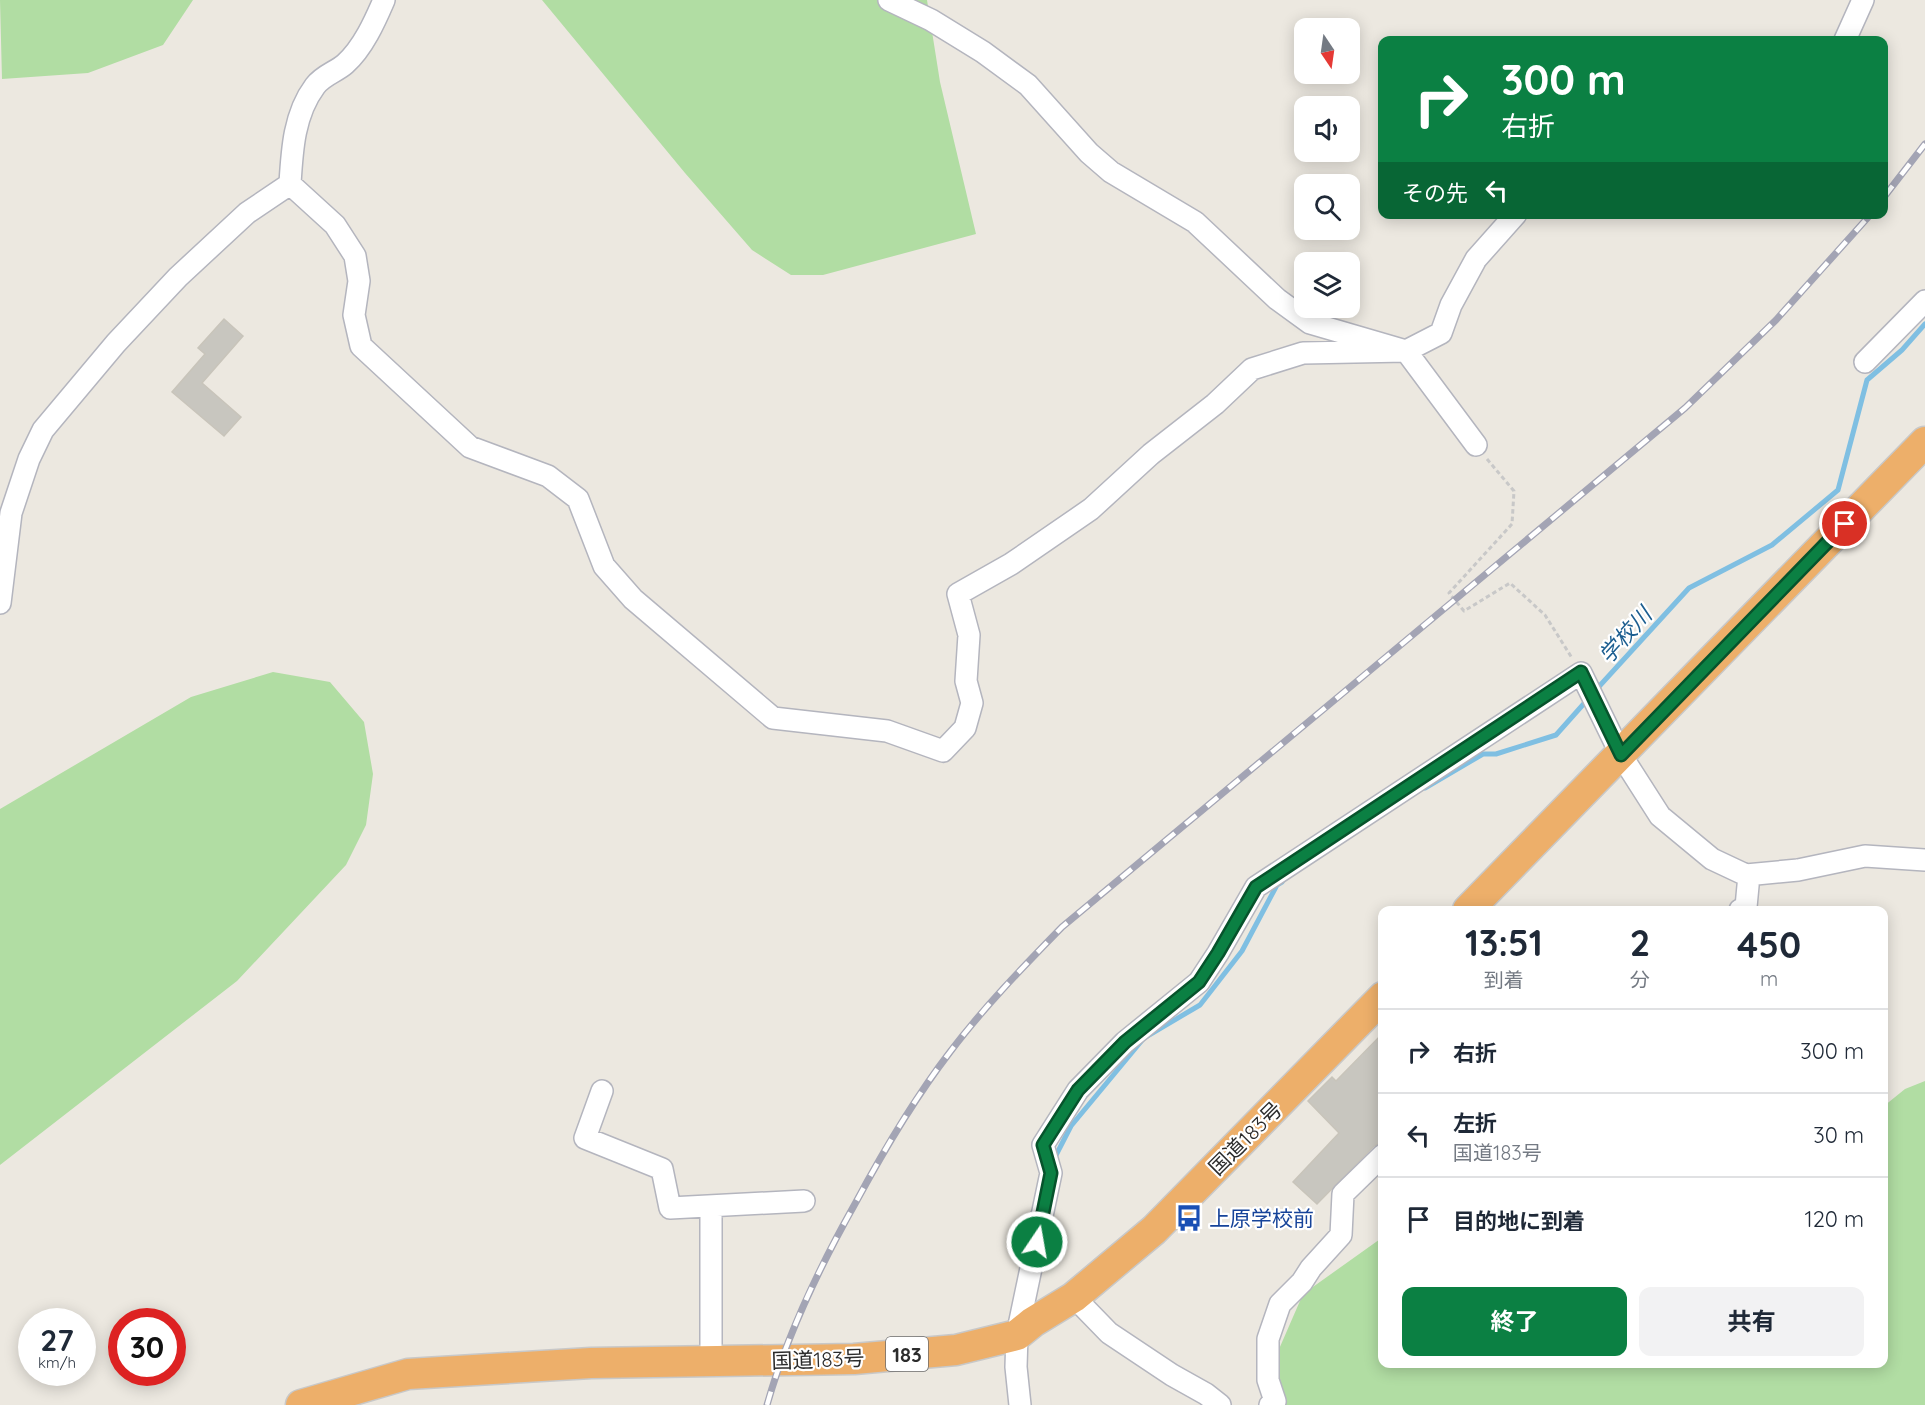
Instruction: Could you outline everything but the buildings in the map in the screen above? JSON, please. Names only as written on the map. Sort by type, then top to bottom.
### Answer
[{"type":"highway","points":[[1472,906],[1925,442]]},
{"type":"highway","name":"国道183号","points":[[301,1405],[408,1374],[591,1363],[854,1359],[956,1350],[1017,1335],[1033,1322],[1074,1297],[1154,1230],[1378,1002]]},
{"type":"street","points":[[290,184],[293,145],[306,100],[317,83],[345,65],[357,49],[384,0]]},
{"type":"street","points":[[889,0],[931,20],[983,52],[1028,85],[1089,153],[1110,172],[1195,222],[1277,299],[1311,323],[1406,351],[1476,445]]},
{"type":"street","points":[[1847,36],[1863,0]]},
{"type":"street","points":[[290,184],[335,225],[355,256],[358,281],[354,315],[360,346],[470,447],[548,476],[578,499],[604,566],[633,599],[773,718],[887,731],[943,751],[965,728],[972,703],[966,681],[969,635],[958,594],[1011,564],[1091,509],[1151,454],[1215,404],[1252,369],[1303,352],[1406,351],[1441,333],[1451,305],[1476,259],[1512,219]]},
{"type":"street","points":[[0,603],[11,513],[29,459],[43,430],[116,344],[178,277],[247,213],[290,184]]},
{"type":"street","points":[[1865,362],[1925,301]]},
{"type":"street","points":[[1020,1405],[1016,1367],[1017,1335],[1051,1173],[1043,1145],[1078,1090],[1125,1042],[1199,982],[1256,887],[1581,672],[1621,755],[1660,816],[1712,859],[1749,874],[1798,870],[1865,856],[1925,860]]},
{"type":"street","points":[[1746,906],[1749,874]]},
{"type":"street","points":[[602,1091],[585,1138],[662,1169],[670,1208],[804,1201]]},
{"type":"street","points":[[1270,1405],[1275,1401],[1268,1380],[1268,1339],[1280,1304],[1302,1282],[1311,1268],[1341,1235],[1343,1194],[1378,1160]]},
{"type":"street","points":[[711,1206],[711,1361]]},
{"type":"street","points":[[1074,1297],[1109,1333],[1220,1405]]},
{"type":"path","points":[[1476,445],[1514,491],[1512,524],[1449,593],[1464,611],[1510,584],[1545,615],[1581,672]]},
{"type":"green space","points":[[0,0],[193,0],[163,45],[88,73],[2,79]]},
{"type":"green space","points":[[542,0],[927,0],[940,82],[976,234],[823,275],[791,275],[752,250]]},
{"type":"green space","points":[[273,672],[330,682],[364,722],[373,774],[366,825],[346,865],[237,981],[0,1165],[0,809],[191,697]]},
{"type":"green space","points":[[1925,1081],[1925,1405],[1267,1405],[1269,1372],[1303,1294],[1378,1241],[1378,1368],[1888,1368],[1888,1103],[1905,1089]]},
{"type":"waterway","name":"学校川","points":[[1594,692],[1689,588],[1772,545],[1838,490],[1867,380],[1902,350],[1925,324]]},
{"type":"waterway","name":"学校川","points":[[1425,788],[1483,754],[1496,754],[1556,735],[1588,699]]},
{"type":"waterway","name":"学校川","points":[[1054,1159],[1071,1126],[1144,1038],[1200,1005],[1242,951],[1277,885],[1282,882]]},
{"type":"railway","points":[[1888,192],[1925,144]]},
{"type":"railway","points":[[767,1405],[794,1326],[830,1251],[877,1163],[937,1070],[976,1019],[1004,988],[1062,927],[1685,408],[1776,320],[1867,219]]},
{"type":"place","name":"上原学校前","points":[[1189,1218]]},
{"type":"route","points":[[1037,1242],[1051,1173],[1043,1145],[1078,1090],[1125,1042],[1199,982],[1256,887],[1581,672],[1621,755],[1845,524]]}]
